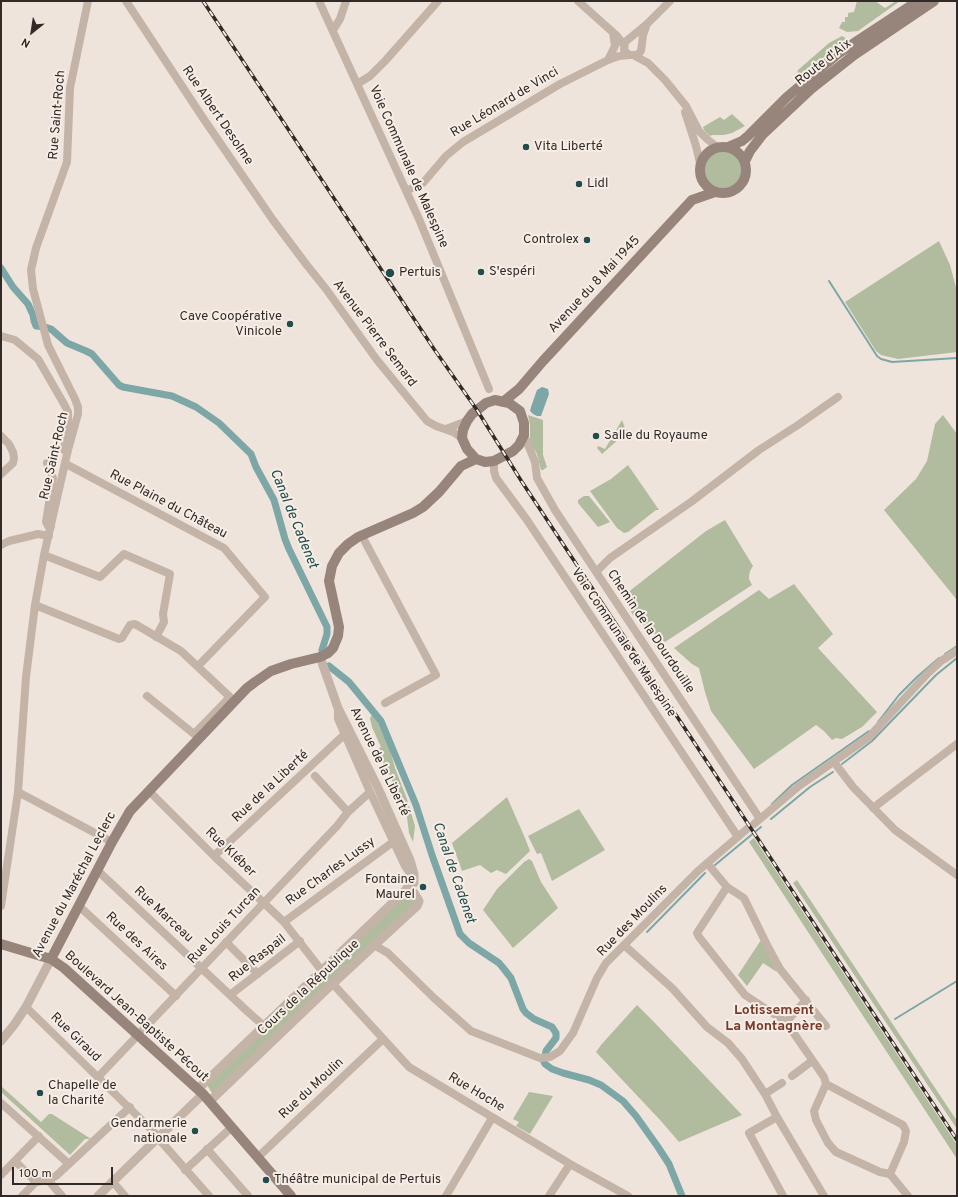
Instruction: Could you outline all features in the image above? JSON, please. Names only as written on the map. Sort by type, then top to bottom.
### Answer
[{"type":"main road","name":"Route d'Aix","points":[[745,161],[750,151],[763,134],[811,89],[854,55],[934,1]]},
{"type":"main road","name":"Route d'Aix","points":[[728,147],[742,141],[748,136],[787,96],[835,57],[915,3]]},
{"type":"main road","points":[[717,147],[728,147],[735,150],[745,161],[745,176],[739,186],[730,192],[714,192],[702,182],[700,175],[700,163],[706,153],[717,147]]},
{"type":"main road","name":"Avenue du 8 Mai 1945","points":[[495,402],[519,389],[542,360],[692,200],[698,186],[700,175]]},
{"type":"main road","name":"Avenue du 8 Mai 1945","points":[[692,200],[714,192]]},
{"type":"main road","points":[[464,441],[470,453],[476,459],[485,462],[502,458],[517,448],[524,435],[524,423],[518,399],[519,389]]},
{"type":"main road","points":[[461,466],[464,441],[463,430],[466,421],[472,414],[495,402],[515,407],[520,411]]},
{"type":"main road","points":[[320,657],[330,651],[336,643],[338,636],[338,618],[330,586],[330,576],[332,566],[343,549],[362,536],[423,507],[439,492],[461,466],[476,459]]},
{"type":"main road","name":"Avenue du Maréchal Leclerc","points":[[51,959],[112,842],[130,811],[197,737],[247,688],[262,676],[281,667],[320,657]]},
{"type":"main road","name":"Boulevard Jean-Baptiste Pécout","points":[[1,944],[51,959],[64,968],[204,1095],[291,1196]]},
{"type":"street","name":"Rue Saint-Roch","points":[[1,901],[18,792],[26,676],[35,605],[44,555],[78,414],[78,407],[51,354],[32,289],[31,270],[36,248],[67,162],[70,88],[88,1]]},
{"type":"street","name":"Rue Albert Desolme","points":[[126,1],[203,118],[290,244]]},
{"type":"street","name":"Voie Communale de Malespine","points":[[319,1],[428,240],[495,402]]},
{"type":"street","points":[[333,30],[340,19],[346,1]]},
{"type":"street","points":[[376,69],[382,58],[431,1]]},
{"type":"street","points":[[357,84],[370,76],[386,60],[438,1]]},
{"type":"street","points":[[578,1],[615,35],[627,42],[639,40],[637,51]]},
{"type":"street","points":[[608,60],[670,1]]},
{"type":"street","points":[[637,51],[647,24]]},
{"type":"street","points":[[608,60],[615,46],[615,35]]},
{"type":"street","points":[[627,42],[624,50],[637,51],[665,80],[686,106],[699,131],[717,147]]},
{"type":"street","name":"Rue Léonard de Vinci","points":[[406,191],[423,183],[443,159],[458,145],[560,84],[608,60],[637,51]]},
{"type":"street","points":[[679,98],[692,130],[700,163]]},
{"type":"street","name":"Avenue Pierre Semard","points":[[290,244],[326,288],[377,360],[420,413],[432,424],[446,429],[464,441]]},
{"type":"street","points":[[1,336],[15,340],[38,359],[68,412],[63,459],[66,464]]},
{"type":"street","points":[[596,572],[610,558],[691,502],[759,450],[838,397]]},
{"type":"street","points":[[446,429],[466,421]]},
{"type":"street","name":"Chemin de la Dourdouille","points":[[524,435],[535,462],[537,478],[546,495],[754,824]]},
{"type":"street","points":[[1,436],[9,444],[14,458],[13,463],[1,474]]},
{"type":"street","points":[[517,448],[531,453]]},
{"type":"street","name":"Voie Communale de Malespine","points":[[494,461],[496,478],[527,520],[738,837]]},
{"type":"street","points":[[47,463],[53,478],[46,522],[48,526],[51,527]]},
{"type":"street","name":"Rue Plaine du Château","points":[[66,464],[224,548],[265,597],[198,666]]},
{"type":"street","points":[[1,545],[9,541],[38,534],[49,536]]},
{"type":"street","points":[[362,536],[436,675],[385,703]]},
{"type":"street","points":[[44,555],[100,577],[124,554],[170,574],[163,614],[164,622],[156,637]]},
{"type":"street","points":[[35,605],[119,639],[122,638],[132,624],[181,651],[230,697],[197,737],[147,696]]},
{"type":"street","name":"Rue des Moulins","points":[[374,945],[388,953],[470,1031],[540,1058],[550,1057],[560,1051],[573,1034],[597,978],[606,963],[707,862],[800,786],[869,737],[927,674],[941,661],[957,651]]},
{"type":"street","name":"Avenue de la Liberté","points":[[320,657],[338,708],[394,824],[410,860],[414,876]]},
{"type":"street","points":[[338,708],[338,719],[370,792],[393,842],[409,872],[414,876]]},
{"type":"street","name":"Rue de la Liberté","points":[[214,856],[345,734]]},
{"type":"street","points":[[873,808],[957,744]]},
{"type":"street","points":[[834,762],[853,787],[895,830],[957,875]]},
{"type":"street","points":[[315,776],[348,812]]},
{"type":"street","name":"Rue Kléber","points":[[149,791],[214,856],[284,922],[322,971]]},
{"type":"street","points":[[18,792],[112,842]]},
{"type":"street","name":"Rue Louis Turcan","points":[[98,1077],[337,826],[348,812],[370,792]]},
{"type":"street","name":"Rue Charles Lussy","points":[[284,922],[393,842]]},
{"type":"street","points":[[707,862],[727,887],[744,898],[780,969],[826,1026]]},
{"type":"street","name":"Rue Marceau","points":[[98,870],[230,996],[264,1026]]},
{"type":"street","name":"Cours de la République","points":[[204,1095],[264,1026],[322,971],[410,892],[414,876]]},
{"type":"street","points":[[727,887],[697,933],[698,937],[746,995],[786,1022],[824,1077],[826,1084],[814,1111],[816,1120],[828,1142],[836,1152],[880,1172],[890,1174],[908,1196]]},
{"type":"street","name":"Cours de la République","points":[[98,1196],[204,1095],[333,984],[417,906],[419,901],[410,892]]},
{"type":"street","name":"Rue des Aires","points":[[79,906],[176,996]]},
{"type":"street","name":"Rue Raspail","points":[[230,996],[300,941]]},
{"type":"street","points":[[226,942],[258,974]]},
{"type":"street","points":[[624,945],[672,988],[707,1027],[728,1043],[742,1059],[765,1094],[823,1196]]},
{"type":"street","name":"Avenue du Maréchal Leclerc","points":[[1,1041],[14,1025],[26,1006],[51,959]]},
{"type":"street","name":"Rue Hoche","points":[[333,984],[409,1067],[570,1164],[628,1196]]},
{"type":"street","points":[[786,1022],[806,1000]]},
{"type":"street","name":"Rue Giraud","points":[[26,1006],[159,1137],[185,1170],[209,1196]]},
{"type":"street","name":"Rue du Moulin","points":[[258,1157],[383,1039]]},
{"type":"street","points":[[792,1076],[812,1061]]},
{"type":"street","points":[[765,1094],[782,1083]]},
{"type":"street","points":[[826,1084],[903,1125],[906,1131],[904,1142],[890,1174]]},
{"type":"street","points":[[1,1103],[69,1164]]},
{"type":"street","points":[[22,1196],[36,1182],[48,1180],[56,1176],[130,1107]]},
{"type":"street","points":[[777,1117],[749,1133],[784,1196]]},
{"type":"street","points":[[446,1196],[492,1118]]},
{"type":"street","points":[[185,1170],[232,1127]]},
{"type":"street","points":[[2,1174],[39,1136]]},
{"type":"street","points":[[207,1149],[248,1196]]},
{"type":"street","points":[[15,1161],[36,1182]]},
{"type":"street","points":[[549,1196],[570,1164]]},
{"type":"street","points":[[48,1180],[62,1196]]},
{"type":"street","points":[[113,1182],[125,1196]]},
{"type":"green space","points":[[857,1],[875,1],[885,8],[896,1],[900,1],[858,31],[847,32],[839,28],[842,22],[845,22],[845,17],[848,17],[848,13],[854,12]]},
{"type":"green space","points":[[842,36],[847,39],[796,79],[798,70],[829,43]]},
{"type":"green space","points":[[732,114],[745,126],[732,133],[724,135],[710,136],[704,130],[703,127],[720,117],[724,120]]},
{"type":"green space","points":[[719,151],[727,151],[737,156],[741,163],[741,177],[737,184],[727,189],[719,189],[709,184],[707,181],[704,174],[704,166],[709,156],[712,154]]},
{"type":"green space","points":[[939,241],[950,265],[957,291],[957,352],[898,359],[881,355],[876,351],[845,302]]},
{"type":"green space","points":[[528,415],[543,420],[543,455],[547,467],[543,470],[541,470],[537,454],[530,442],[530,425]]},
{"type":"green space","points":[[943,415],[957,434],[957,600],[884,510],[916,479],[927,461],[935,424]]},
{"type":"green space","points":[[622,420],[628,431],[602,454],[597,448],[598,446],[605,449]]},
{"type":"green space","points":[[628,465],[659,510],[656,510],[628,532],[624,533],[617,528],[590,491],[611,479]]},
{"type":"green space","points":[[584,496],[589,496],[610,522],[598,527],[578,503],[578,500]]},
{"type":"green space","points":[[725,520],[753,566],[749,576],[752,585],[665,642],[647,629],[633,615],[622,597],[706,531]]},
{"type":"green space","points":[[794,584],[833,634],[818,648],[877,712],[862,727],[842,739],[836,738],[832,740],[816,725],[754,769],[711,711],[699,668],[692,664],[674,648],[759,590],[769,599]]},
{"type":"green space","points":[[372,715],[377,721],[389,746],[395,768],[407,799],[415,826],[413,842],[409,833],[406,809],[377,750],[381,747],[372,727],[370,718]]},
{"type":"green space","points":[[507,797],[530,851],[506,874],[497,870],[491,873],[480,865],[462,871],[452,843]]},
{"type":"green space","points":[[579,809],[605,850],[552,881],[541,853],[537,854],[528,836]]},
{"type":"green space","points":[[754,838],[957,1145],[957,1159],[749,842]]},
{"type":"green space","points":[[529,859],[532,861],[541,882],[558,908],[513,948],[483,910],[497,889],[524,862]]},
{"type":"green space","points":[[797,880],[957,1121],[957,1129],[793,883]]},
{"type":"green space","points":[[405,893],[410,893],[416,902],[214,1094],[212,1093],[207,1085]]},
{"type":"green space","points":[[761,940],[777,972],[763,963],[747,986],[738,975]]},
{"type":"green space","points":[[637,1005],[742,1115],[679,1142],[596,1052]]},
{"type":"green space","points":[[1,1086],[41,1122],[49,1114],[52,1114],[91,1139],[85,1139],[70,1155],[1,1092]]},
{"type":"green space","points":[[529,1092],[553,1096],[530,1134],[516,1126],[519,1122],[513,1119]]},
{"type":"water","points":[[542,387],[548,389],[549,394],[541,416],[537,416],[530,411],[537,390]]},
{"type":"waterway","name":"Canal de Cadenet","points":[[1,268],[13,287],[28,304],[36,326],[51,329],[67,343],[92,354],[119,385],[172,396],[196,407],[219,423],[251,454],[256,467],[274,500],[289,549],[327,627],[327,634],[322,650]]},
{"type":"waterway","points":[[829,281],[877,356],[881,359],[892,362],[957,358]]},
{"type":"waterway","points":[[945,654],[957,646]]},
{"type":"waterway","points":[[878,722],[899,695],[939,658]]},
{"type":"waterway","points":[[842,764],[872,741],[936,675],[957,658]]},
{"type":"waterway","name":"Canal de Cadenet","points":[[329,666],[349,682],[381,721],[416,805],[460,934],[469,943],[499,963],[511,978],[526,1013],[534,1019],[552,1027],[556,1033],[556,1038],[546,1051],[545,1064],[552,1069],[601,1085],[623,1101],[636,1116],[669,1164],[682,1196]]},
{"type":"waterway","points":[[772,804],[792,785],[869,731]]},
{"type":"waterway","points":[[771,819],[810,787],[833,772]]},
{"type":"waterway","points":[[715,865],[761,827]]},
{"type":"waterway","points":[[647,932],[705,873]]},
{"type":"waterway","points":[[895,1019],[957,981]]},
{"type":"railway","points":[[203,1],[434,349],[477,410],[522,482],[957,1140]]},
{"type":"place","name":"Vita Liberté","points":[[526,147]]},
{"type":"place","name":"Lidl","points":[[579,184]]},
{"type":"place","name":"Controlex","points":[[587,240]]},
{"type":"place","name":"S'espéri","points":[[481,272]]},
{"type":"place","name":"Pertuis","points":[[390,273]]},
{"type":"place","name":"Cave Coopérative Vinicole","points":[[290,324]]},
{"type":"place","name":"Salle du Royaume","points":[[596,436]]},
{"type":"place","name":"Fontaine Maurel","points":[[423,887]]},
{"type":"place","name":"Chapelle de la Charité","points":[[40,1093]]},
{"type":"place","name":"Gendarmerie nationale","points":[[195,1131]]},
{"type":"place","name":"Théâtre municipal de Pertuis","points":[[266,1180]]},
{"type":"district","name":"Lotissement La Montagnère","points":[[774,1020]]}]
